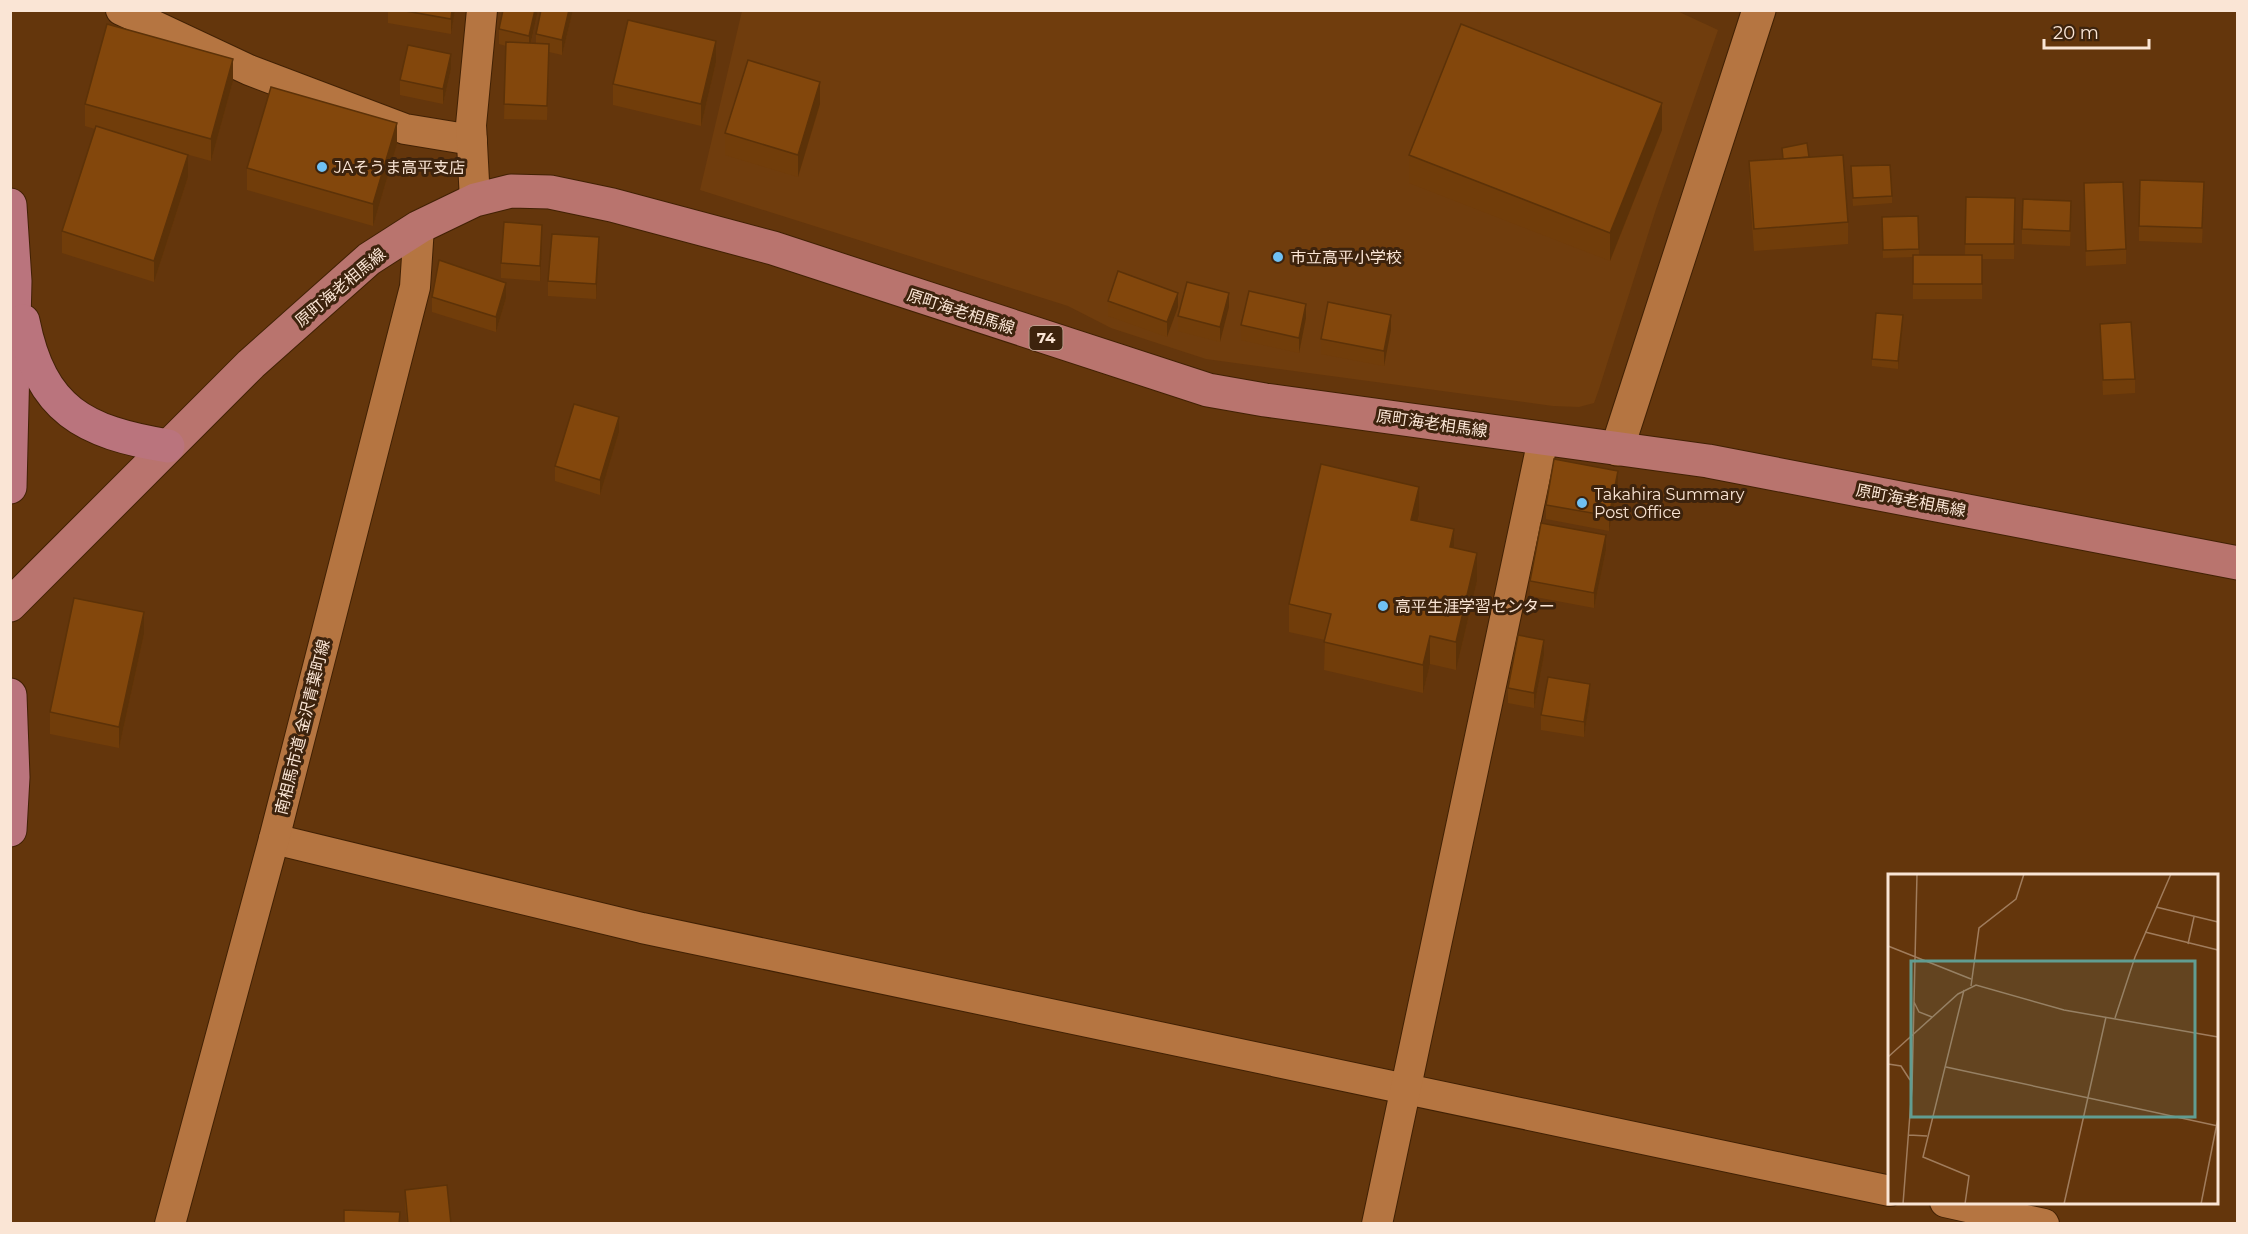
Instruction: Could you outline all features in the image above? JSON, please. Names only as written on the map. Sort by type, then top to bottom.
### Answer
[{"type":"highway","points":[[10,205],[15,281],[10,487]]},
{"type":"highway","points":[[15,281],[33,358],[46,388],[59,403],[97,429],[168,446]]},
{"type":"highway","points":[[10,695],[13,777],[10,830]]},
{"type":"main road","name":"原町海老相馬線","points":[[10,605],[251,364],[369,259],[419,227],[475,200],[511,191],[550,192],[612,205],[773,248],[1208,390],[1265,400],[1708,461],[2238,563]]},
{"type":"street","points":[[121,10],[161,31],[249,70],[405,129],[472,140]]},
{"type":"street","points":[[475,200],[471,125],[482,10]]},
{"type":"street","points":[[1617,449],[1759,10]]},
{"type":"street","name":"南相馬市道 金沢青葉町線","points":[[170,1224],[274,839],[415,287],[419,227]]},
{"type":"street","points":[[1377,1224],[1543,439]]},
{"type":"street","points":[[274,839],[642,928],[1888,1191]]},
{"type":"street","points":[[1950,1204],[2044,1224]]},
{"type":"shaded area","name":"市立高平小学校","points":[[1675,10],[1718,30],[1656,209],[1594,403],[1579,407],[1553,406],[1206,359],[1111,328],[1068,306],[700,190],[742,11]]},
{"type":"building","points":[[400,10],[452,10],[451,19]]},
{"type":"building","points":[[503,10],[535,10],[529,36],[499,29]]},
{"type":"building","points":[[541,10],[569,10],[562,40],[536,34]]},
{"type":"building","points":[[628,20],[716,41],[701,104],[613,84]]},
{"type":"building","points":[[107,24],[233,59],[211,139],[85,104]]},
{"type":"building","points":[[1461,24],[1662,103],[1610,233],[1409,155]]},
{"type":"building","points":[[506,42],[549,44],[547,106],[504,104]]},
{"type":"building","points":[[408,45],[451,54],[443,89],[400,80]]},
{"type":"building","points":[[748,60],[820,82],[798,155],[725,133]]},
{"type":"building","name":"JAそうま高平支店","points":[[271,87],[397,123],[373,204],[247,168]]},
{"type":"building","points":[[96,126],[188,155],[154,261],[62,231]]},
{"type":"building","points":[[1807,143],[1809,157],[1783,159],[1782,148]]},
{"type":"building","points":[[1843,155],[1848,222],[1754,229],[1749,161]]},
{"type":"building","points":[[1890,165],[1892,196],[1853,198],[1851,166]]},
{"type":"building","points":[[2140,180],[2204,182],[2202,228],[2139,226]]},
{"type":"building","points":[[2123,182],[2126,249],[2086,251],[2084,183]]},
{"type":"building","points":[[1966,197],[2015,198],[2014,244],[1965,244]]},
{"type":"building","points":[[2023,199],[2071,201],[2070,231],[2022,229]]},
{"type":"building","points":[[1918,216],[1919,249],[1883,250],[1882,217]]},
{"type":"building","points":[[504,222],[542,225],[540,266],[501,263]]},
{"type":"building","points":[[552,234],[599,237],[596,284],[548,281]]},
{"type":"building","points":[[1913,255],[1982,255],[1982,284],[1913,284]]},
{"type":"building","points":[[439,260],[506,283],[496,317],[432,297]]},
{"type":"building","points":[[1118,271],[1178,293],[1167,322],[1108,301]]},
{"type":"building","points":[[1187,282],[1229,293],[1220,327],[1178,316]]},
{"type":"building","points":[[1249,291],[1306,304],[1299,338],[1241,325]]},
{"type":"building","points":[[1328,302],[1391,315],[1384,351],[1321,339]]},
{"type":"building","points":[[1876,313],[1903,315],[1898,361],[1872,359]]},
{"type":"building","points":[[2131,322],[2135,379],[2103,380],[2100,324]]},
{"type":"building","points":[[574,404],[619,417],[600,480],[555,466]]},
{"type":"building","points":[[1554,459],[1618,471],[1609,516],[1546,505]]},
{"type":"building","name":"高平生涯学習センター","points":[[1321,464],[1419,487],[1411,520],[1454,529],[1450,547],[1477,553],[1456,642],[1430,636],[1423,665],[1324,642],[1331,614],[1289,604]]},
{"type":"building","points":[[1541,523],[1606,535],[1594,593],[1530,581]]},
{"type":"building","points":[[74,598],[144,612],[119,727],[50,712]]},
{"type":"building","points":[[1518,635],[1544,640],[1534,693],[1508,688]]},
{"type":"building","points":[[1548,677],[1590,684],[1584,722],[1541,715]]},
{"type":"building","points":[[447,1185],[451,1224],[408,1224],[405,1190]]},
{"type":"building","points":[[344,1210],[400,1212],[399,1224],[344,1224]]},
{"type":"place","name":"JAそうま高平支店","points":[[322,167]]},
{"type":"place","name":"市立高平小学校","points":[[1278,257]]},
{"type":"place","name":"Takahira Summary Post Office","points":[[1582,503]]},
{"type":"place","name":"高平生涯学習センター","points":[[1383,606]]}]
